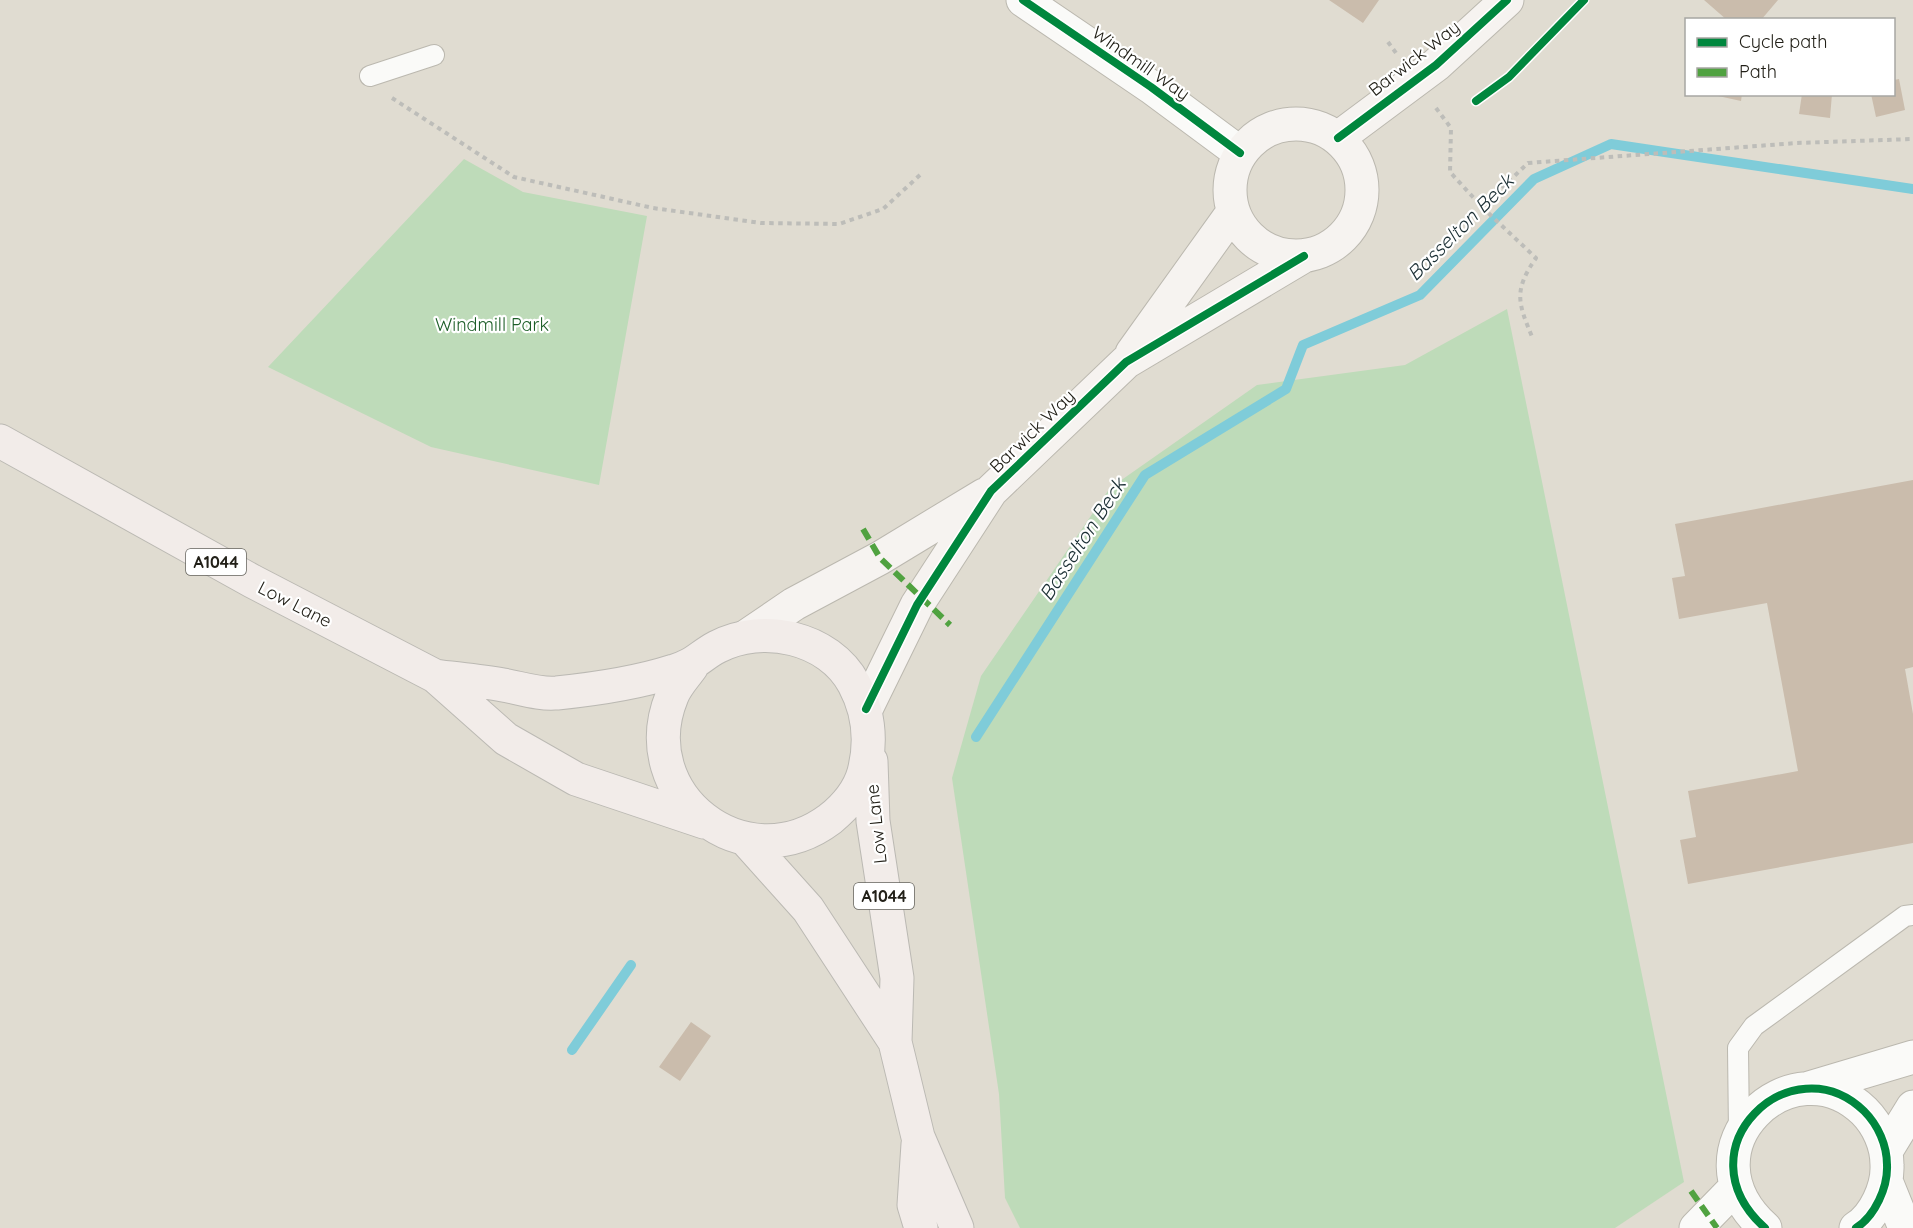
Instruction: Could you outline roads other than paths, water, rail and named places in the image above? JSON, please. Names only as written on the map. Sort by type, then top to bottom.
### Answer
[{"type":"main road","name":"Low Lane","points":[[0,441],[252,581],[435,676],[506,739],[576,779],[705,822]]},
{"type":"main road","points":[[778,635],[807,643],[833,659],[853,681],[866,709],[870,750],[861,782],[841,811],[814,831],[781,841],[747,841],[705,822],[681,797],[666,765],[663,729],[672,695],[692,666],[718,647],[747,636],[778,635]]},
{"type":"main road","name":"Low Lane","points":[[435,676],[488,682],[554,694],[652,678],[692,666]]},
{"type":"main road","name":"Low Lane","points":[[870,750],[873,821],[897,978],[895,1042],[918,1137],[957,1228]]},
{"type":"main road","name":"Low Lane","points":[[747,841],[808,909],[895,1042]]},
{"type":"main road","name":"Low Lane","points":[[918,1137],[914,1205],[921,1228]]},
{"type":"street","name":"Windmill Way","points":[[1023,0],[1151,87],[1240,153]]},
{"type":"street","name":"Barwick Way","points":[[1338,138],[1436,65],[1508,0]]},
{"type":"street","points":[[1286,124],[1313,125],[1338,138],[1354,157],[1362,182],[1360,208],[1348,231],[1329,248],[1304,256],[1275,253],[1250,237],[1233,212],[1229,192],[1232,171],[1240,153],[1260,134],[1286,124]]},
{"type":"street","name":"Barwick Way","points":[[1126,362],[1233,212]]},
{"type":"street","name":"Barwick Way","points":[[866,709],[917,605],[991,491],[1057,425],[1126,362],[1304,256]]},
{"type":"street","name":"Barwick Way","points":[[747,636],[794,604],[880,558],[991,491]]},
{"type":"street","points":[[1765,1228],[1749,1214],[1736,1187],[1733,1170],[1739,1136],[1750,1118],[1765,1103],[1784,1094],[1913,1057]]},
{"type":"street","points":[[1804,1089],[1823,1090],[1857,1105],[1870,1118],[1880,1133],[1886,1166],[1905,1228]]},
{"type":"street","points":[[1856,1228],[1877,1205],[1886,1166],[1913,1107]]},
{"type":"street","points":[[1695,1228],[1736,1187]]},
{"type":"lane","points":[[370,76],[434,55]]},
{"type":"lane","points":[[1739,1136],[1738,1048],[1754,1026],[1905,916],[1913,915]]},
{"type":"waterway","name":"Basselton Beck","points":[[976,737],[1145,475],[1286,389],[1303,345],[1420,295],[1534,179],[1611,144],[1913,189]]},
{"type":"waterway","name":"Basselton Beck","points":[[572,1050],[631,965]]},
{"type":"park label","name":"Windmill Park","points":[[492,324]]}]
